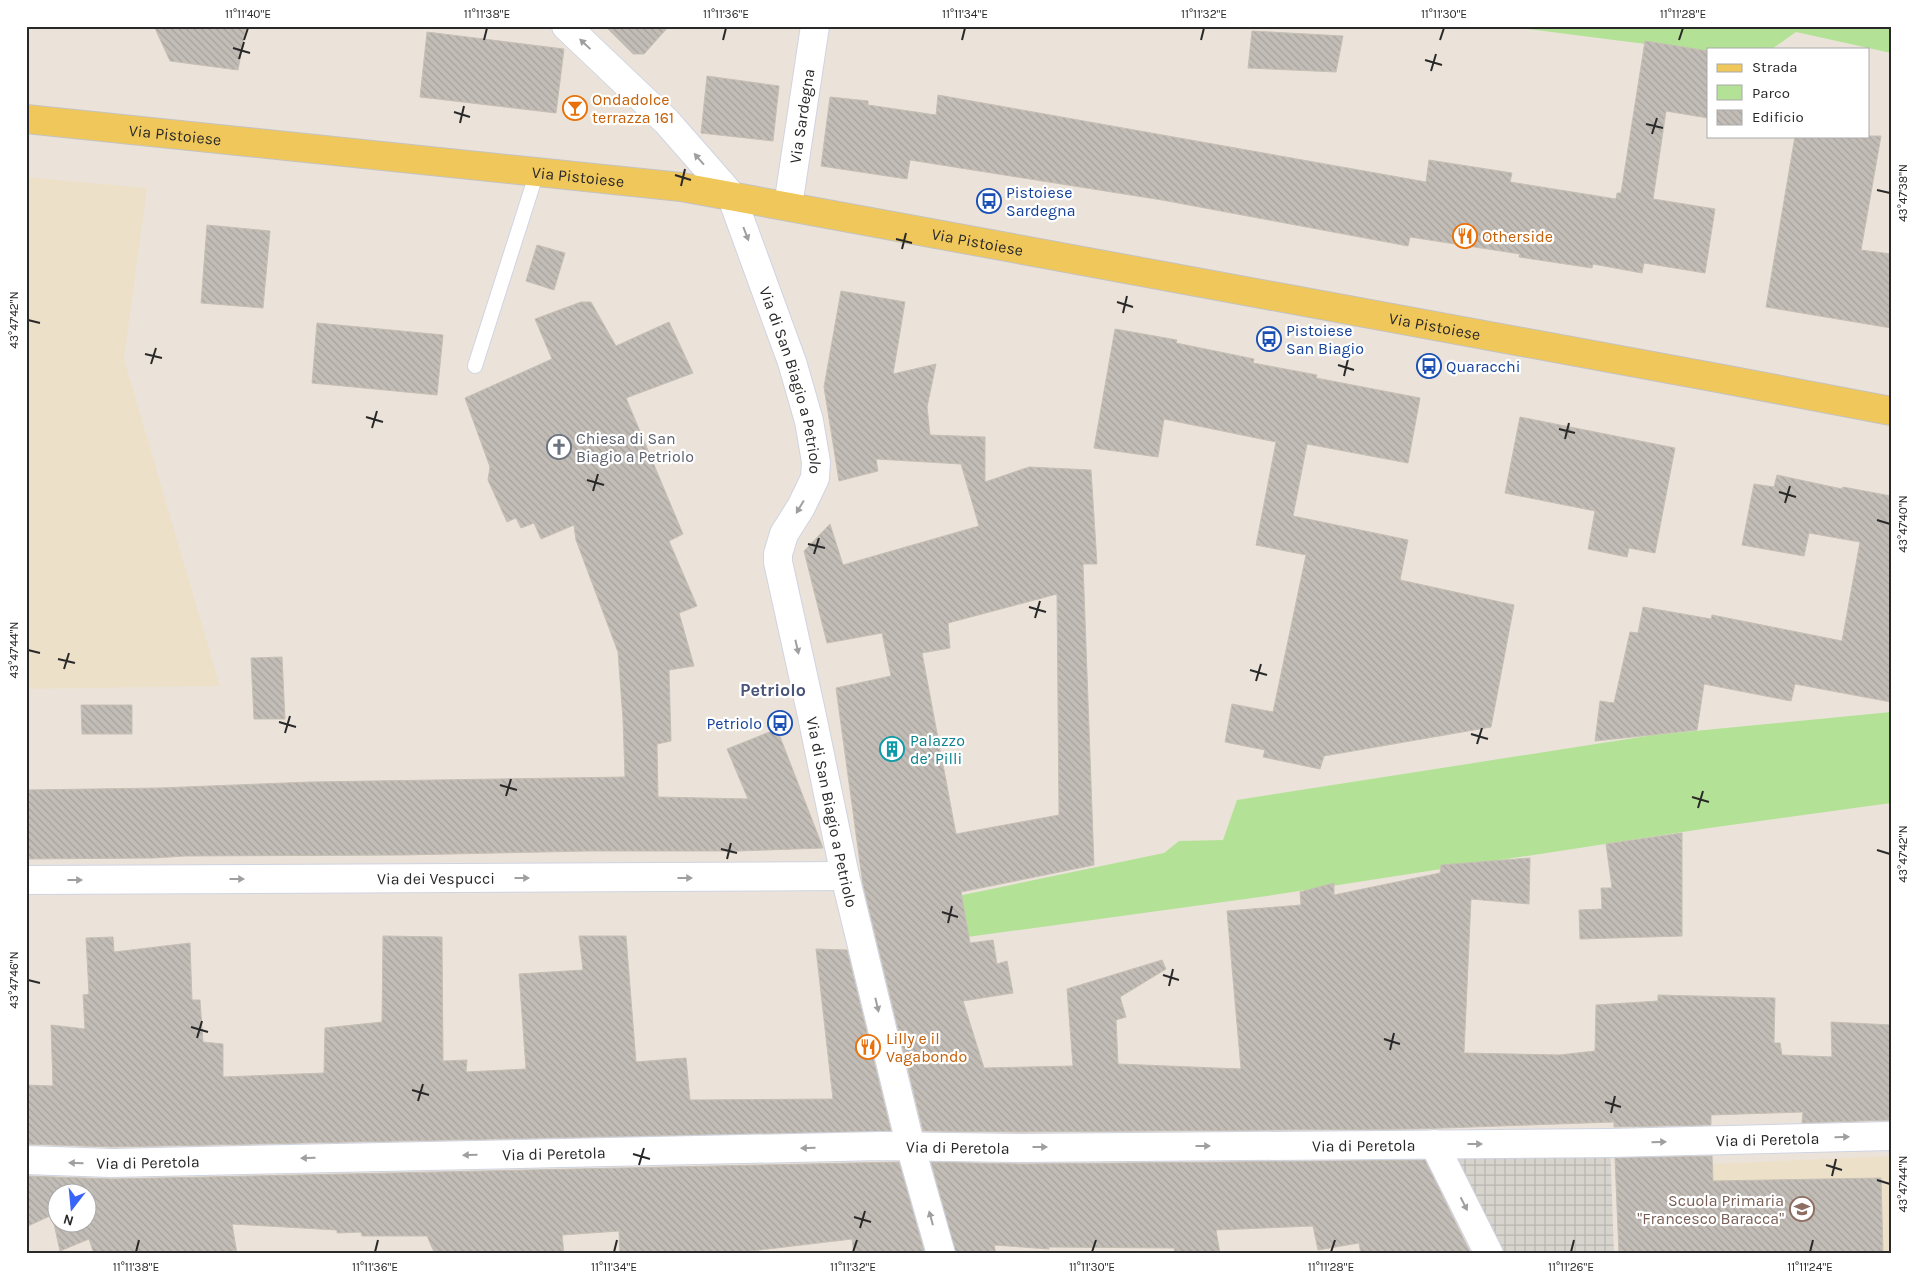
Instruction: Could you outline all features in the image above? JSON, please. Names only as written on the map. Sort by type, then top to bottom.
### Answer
[{"type":"main road","name":"Via Pistoiese","points":[[26,119],[681,187],[1891,411]]},
{"type":"street","name":"Via di San Biagio a Petriolo","points":[[566,26],[667,122],[732,195],[792,362],[809,421],[816,462],[815,478],[801,507],[784,534],[778,554],[778,562],[845,876],[911,1146],[940,1254]]},
{"type":"street","name":"Via Sardegna","points":[[788,206],[815,26]]},
{"type":"street","name":"Via dei Vespucci","points":[[26,880],[845,876]]},
{"type":"street","name":"Via di Peretola","points":[[26,1160],[112,1163],[911,1146],[1030,1148],[1746,1141],[1891,1136]]},
{"type":"street","points":[[1434,1144],[1489,1254]]},
{"type":"lane","points":[[475,366],[537,172]]},
{"type":"shaded area","points":[[26,177],[147,188],[124,359],[220,686],[26,689]]},
{"type":"shaded area","points":[[1610,1143],[1614,1254],[1489,1254],[1434,1144]]},
{"type":"shaded area","name":"Scuola Primaria \"Francesco Baracca\"","points":[[1891,1156],[1891,1254],[1714,1254],[1712,1164]]},
{"type":"green space","points":[[1504,26],[1891,26],[1891,53],[1796,32],[1773,48],[1707,48],[1707,52]]},
{"type":"green space","points":[[1891,712],[1891,803],[1709,828],[1260,897],[880,949],[876,913],[1164,853],[1179,841],[1223,840],[1237,800],[1653,735]]},
{"type":"building","points":[[154,26],[246,26],[238,70],[170,61]]},
{"type":"building","points":[[605,26],[669,26],[644,54],[633,54]]},
{"type":"building","points":[[1252,31],[1343,36],[1336,72],[1248,68]]},
{"type":"building","points":[[427,32],[564,49],[556,113],[420,97]]},
{"type":"building","points":[[1645,41],[1707,51],[1707,118],[1666,111],[1653,199],[1715,209],[1705,273],[1644,263],[1642,273],[1593,264],[1592,268],[1519,257],[1520,254],[1410,237],[1408,246],[1162,200],[910,160],[907,179],[821,166],[830,97],[868,101],[868,105],[936,115],[938,95],[1426,182],[1429,160],[1512,173],[1510,182],[1616,199],[1617,193],[1621,193]]},
{"type":"building","points":[[707,76],[779,86],[773,141],[701,133]]},
{"type":"building","points":[[1870,136],[1881,136],[1861,250],[1891,254],[1891,328],[1766,307],[1795,138],[1870,138]]},
{"type":"building","points":[[207,225],[270,231],[263,308],[201,303]]},
{"type":"building","points":[[537,245],[565,253],[554,290],[526,281]]},
{"type":"building","points":[[841,291],[905,302],[893,374],[936,364],[927,407],[930,435],[985,437],[985,482],[1029,467],[1091,470],[1097,564],[1083,564],[1094,865],[961,892],[970,943],[993,940],[997,964],[1007,961],[1013,993],[963,1001],[984,1068],[1073,1066],[1067,989],[1162,960],[1166,969],[1120,997],[1126,1017],[1116,1020],[1118,1064],[1241,1069],[1227,911],[1301,905],[1300,892],[1334,883],[1334,895],[1440,873],[1441,865],[1530,858],[1529,904],[1471,899],[1464,1053],[1559,1055],[1595,1051],[1596,1005],[1658,1001],[1658,995],[1775,998],[1774,1043],[1780,1043],[1782,1055],[1832,1057],[1831,1022],[1891,1025],[1891,1120],[1802,1123],[1803,1112],[1711,1115],[1711,1125],[1614,1127],[1614,1122],[1416,1129],[923,1131],[863,885],[836,688],[891,676],[882,633],[827,643],[804,551],[830,524],[843,565],[979,526],[961,464],[876,459],[878,471],[839,481],[824,387]],"holes":[[[1057,594],[1059,815],[956,834],[922,653],[950,648],[948,623]]]},
{"type":"building","points":[[581,302],[591,302],[616,346],[669,322],[693,373],[626,398],[683,534],[669,541],[697,606],[679,613],[694,666],[669,670],[671,741],[657,744],[658,797],[748,799],[727,749],[777,729],[823,848],[739,851],[588,851],[26,859],[26,790],[159,788],[310,782],[625,777],[618,652],[576,540],[574,525],[541,539],[534,523],[521,528],[516,518],[507,522],[488,480],[490,467],[465,398],[552,359],[535,319]]},
{"type":"building","points":[[317,323],[443,335],[437,395],[312,383]]},
{"type":"building","points":[[1115,329],[1177,340],[1176,343],[1254,359],[1253,363],[1317,375],[1316,378],[1420,398],[1408,463],[1307,444],[1293,516],[1408,540],[1400,580],[1514,605],[1491,727],[1324,756],[1320,769],[1263,757],[1265,750],[1225,742],[1232,704],[1273,712],[1306,555],[1256,545],[1276,442],[1164,419],[1158,457],[1094,448]]},
{"type":"building","points":[[1520,417],[1675,448],[1655,553],[1629,548],[1627,557],[1588,549],[1595,511],[1505,493]]},
{"type":"building","points":[[1777,475],[1842,489],[1843,487],[1891,496],[1891,702],[1795,684],[1791,701],[1704,684],[1697,730],[1595,741],[1600,701],[1614,703],[1630,632],[1638,633],[1643,607],[1711,619],[1712,615],[1842,641],[1860,542],[1809,533],[1804,556],[1742,545],[1754,484],[1774,487]]},
{"type":"building","points":[[282,657],[285,719],[254,719],[251,658]]},
{"type":"building","points":[[81,705],[132,705],[132,734],[82,734]]},
{"type":"building","points":[[1682,833],[1682,936],[1580,939],[1579,910],[1602,909],[1601,888],[1612,888],[1606,844]]},
{"type":"building","points":[[383,936],[442,937],[443,1061],[467,1060],[466,1072],[526,1069],[519,974],[583,970],[579,936],[626,936],[636,1062],[686,1058],[690,1100],[833,1099],[816,949],[847,950],[891,1131],[112,1147],[26,1144],[26,1085],[53,1086],[51,1025],[85,1029],[83,995],[89,994],[86,938],[113,937],[114,952],[190,943],[192,1000],[200,1000],[203,1042],[223,1044],[223,1077],[324,1073],[325,1028],[382,1022]]},
{"type":"building","points":[[1712,1156],[1713,1181],[1881,1178],[1883,1254],[1619,1254],[1615,1158]]},
{"type":"building","points":[[1425,1160],[1471,1254],[1361,1254],[1359,1243],[1318,1250],[1313,1226],[1216,1230],[1220,1254],[1175,1254],[1174,1248],[1048,1247],[1049,1249],[994,1245],[996,1254],[956,1254],[931,1162],[1020,1164]]},
{"type":"building","points":[[899,1162],[925,1254],[854,1254],[852,1239],[726,1254],[620,1254],[619,1231],[562,1235],[564,1254],[435,1254],[427,1236],[362,1236],[361,1232],[337,1233],[337,1230],[232,1224],[237,1254],[94,1254],[89,1239],[60,1251],[56,1232],[98,1232],[98,1182],[48,1182],[48,1217],[26,1227],[26,1176],[112,1179]]},
{"type":"place","name":"Ondadolce terrazza 161","points":[[575,108]]},
{"type":"place","name":"Pistoiese Sardegna","points":[[989,201]]},
{"type":"place","name":"Otherside","points":[[1465,236]]},
{"type":"place","name":"Pistoiese San Biagio","points":[[1269,339]]},
{"type":"place","name":"Quaracchi","points":[[1429,366]]},
{"type":"place","name":"Chiesa di San Biagio a Petriolo","points":[[559,447]]},
{"type":"place","name":"Petriolo","points":[[780,723]]},
{"type":"place","name":"Palazzo de’ Pilli","points":[[892,749]]},
{"type":"place","name":"Lilly e il Vagabondo","points":[[868,1047]]},
{"type":"place","name":"Scuola Primaria \"Francesco Baracca\"","points":[[1802,1209]]},
{"type":"district","name":"Petriolo","points":[[773,690]]}]
